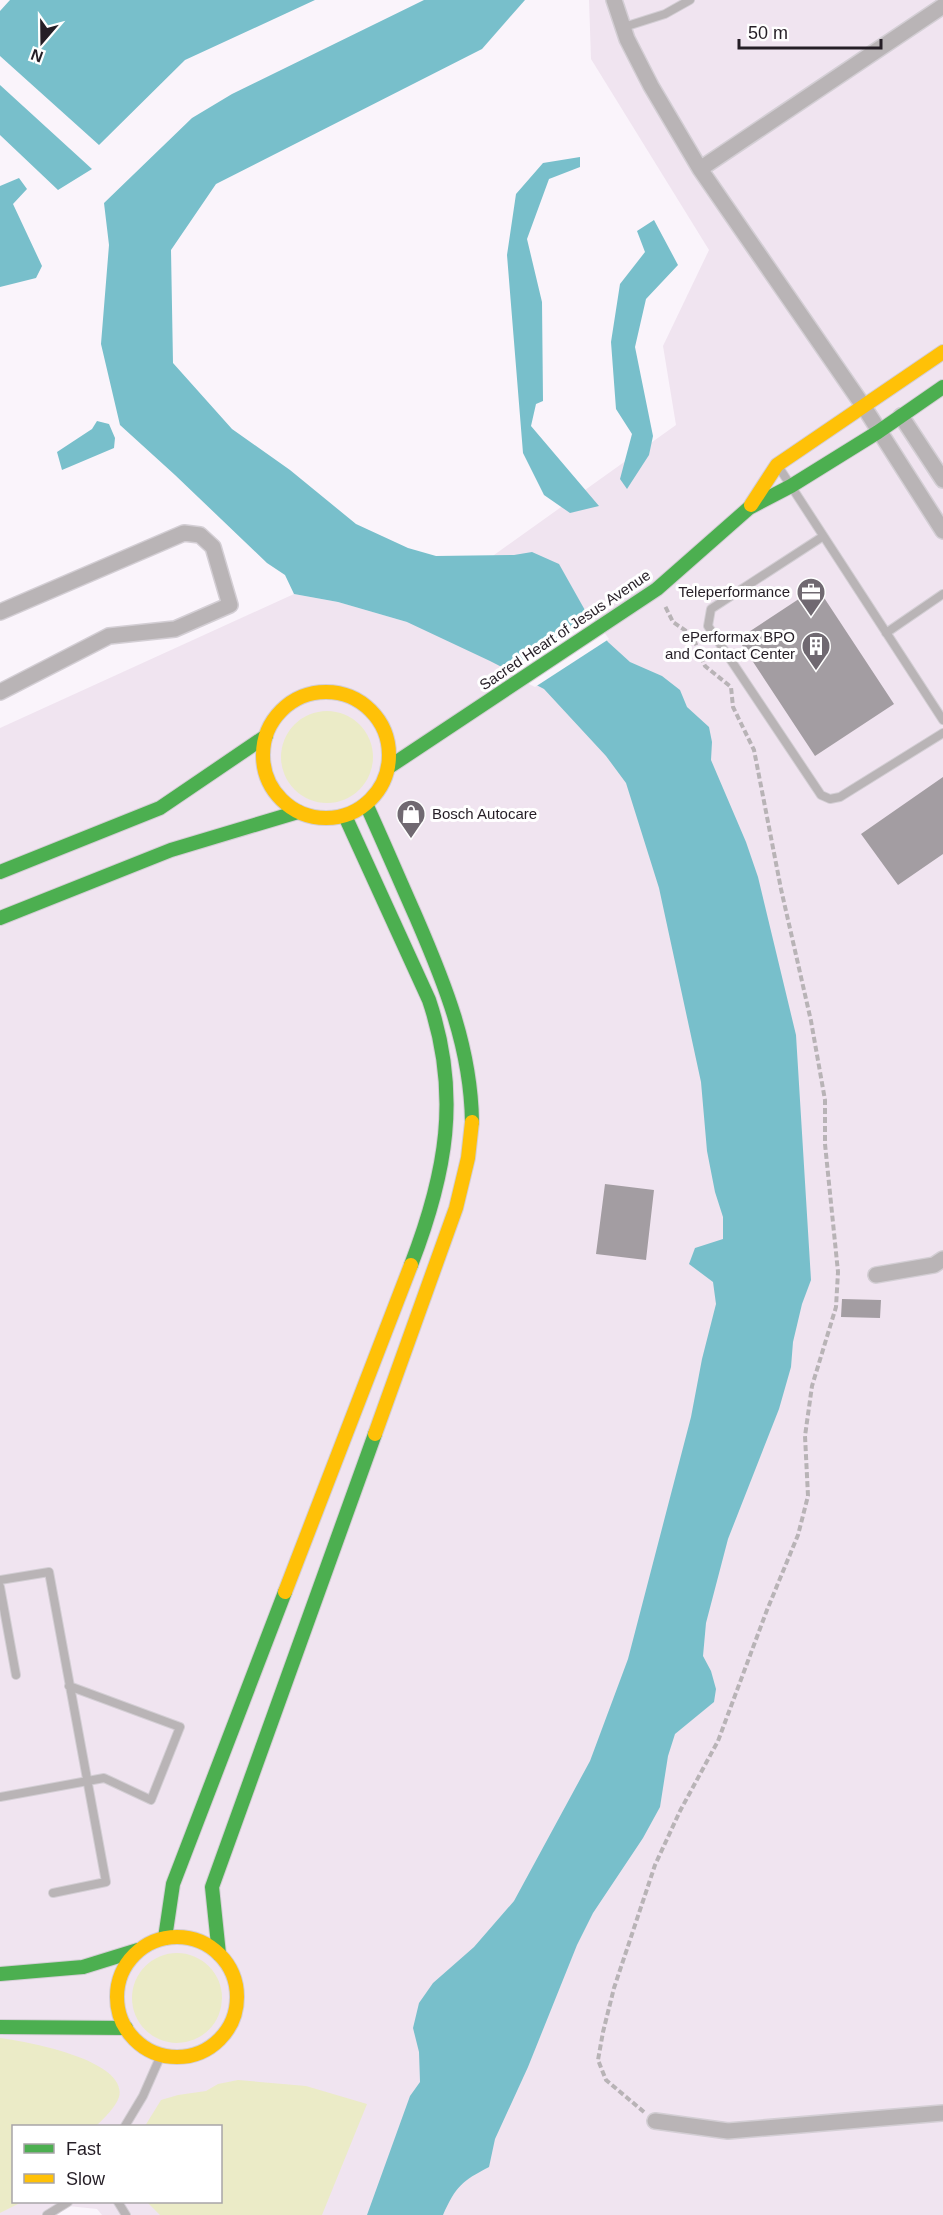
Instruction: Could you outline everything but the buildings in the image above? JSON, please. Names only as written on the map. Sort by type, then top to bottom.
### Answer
[{"type":"street","points":[[614,0],[651,86],[700,169],[864,407],[943,531]]},
{"type":"street","points":[[700,169],[943,6]]},
{"type":"street","name":"Sacred Heart of Jesus Avenue","points":[[749,508],[777,465],[943,352]]},
{"type":"street","name":"Sacred Heart of Jesus Avenue","points":[[389,767],[657,589],[749,508],[791,486],[878,432],[943,387]]},
{"type":"street","points":[[901,416],[943,480]]},
{"type":"street","points":[[0,612],[184,533],[200,536],[213,547],[230,605],[175,629],[109,636],[0,692]]},
{"type":"street","points":[[321,692],[342,694],[370,710],[382,726],[389,746],[389,767],[379,792],[366,804],[345,816],[330,819],[314,817],[298,812],[280,799],[268,780],[263,758],[266,736],[283,709],[301,698],[321,692]]},
{"type":"street","points":[[0,872],[160,808],[266,736]]},
{"type":"street","points":[[219,1954],[212,1887],[456,1208],[470,1149],[472,1120],[470,1087],[458,1020],[446,986],[366,804]]},
{"type":"street","points":[[0,918],[171,850],[298,812]]},
{"type":"street","points":[[165,1938],[173,1884],[422,1236],[438,1183],[445,1149],[447,1091],[439,1029],[429,1000],[345,816]]},
{"type":"street","points":[[876,1275],[934,1265],[943,1259]]},
{"type":"street","points":[[0,1974],[83,1967],[165,1938],[180,1937],[196,1940],[219,1954],[234,1976],[238,1994],[236,2011],[229,2028],[216,2043],[199,2053],[180,2057],[161,2055],[138,2043],[126,2028],[118,2010],[118,1981],[126,1964],[141,1948]]},
{"type":"street","points":[[0,2027],[126,2028]]},
{"type":"street","points":[[655,2121],[728,2131],[943,2113]]},
{"type":"lane","points":[[624,27],[665,14],[690,0]]},
{"type":"lane","points":[[777,465],[943,720]]},
{"type":"lane","points":[[822,537],[711,609],[708,627],[820,795],[830,799],[840,797],[943,734]]},
{"type":"lane","points":[[886,633],[943,594]]},
{"type":"lane","points":[[0,1580],[49,1572],[106,1882],[53,1893]]},
{"type":"lane","points":[[0,1587],[16,1675]]},
{"type":"lane","points":[[0,1797],[104,1778],[152,1800],[180,1727],[69,1686]]},
{"type":"lane","points":[[126,2125],[143,2096],[161,2055]]},
{"type":"lane","points":[[47,2215],[66,2203]]},
{"type":"path","points":[[655,2121],[628,2101],[606,2080],[598,2060],[603,2032],[628,1943],[655,1865],[680,1811],[718,1741],[798,1535],[808,1496],[805,1437],[812,1386],[836,1307],[838,1272],[825,1144],[825,1100],[811,1021],[788,927],[754,750],[734,707],[731,687],[705,666],[692,635],[673,622],[657,589]]},
{"type":"shaded area","points":[[589,0],[943,0],[943,2215],[102,2215],[97,2209],[68,2206],[57,2215],[0,2215],[0,728],[294,594],[338,602],[407,622],[494,555],[676,425],[663,346],[709,250],[591,59]]},
{"type":"green space","points":[[327,711],[344,715],[359,725],[369,740],[373,757],[369,774],[359,789],[344,799],[327,803],[310,799],[295,789],[285,774],[281,757],[285,740],[295,725],[310,715]]},
{"type":"green space","points":[[177,1953],[194,1956],[209,1966],[219,1981],[222,1998],[219,2015],[209,2030],[194,2040],[177,2043],[160,2040],[145,2030],[135,2015],[132,1998],[135,1981],[145,1966],[160,1956]]},
{"type":"green space","points":[[0,2038],[31,2043],[73,2055],[108,2073],[118,2084],[119,2097],[112,2109],[97,2125],[12,2125],[12,2203],[20,2203],[0,2213]]},
{"type":"green space","points":[[238,2080],[306,2086],[367,2104],[322,2215],[160,2215],[148,2203],[222,2203],[222,2125],[146,2125],[161,2100],[206,2091],[218,2084]]},
{"type":"water","points":[[10,0],[315,0],[185,60],[99,145],[0,56],[0,11]]},
{"type":"water","points":[[424,0],[525,0],[482,49],[216,184],[171,250],[173,363],[232,429],[290,470],[356,524],[408,548],[436,556],[514,555],[532,552],[559,564],[586,612],[608,642],[630,662],[662,676],[680,690],[687,707],[709,727],[712,742],[711,760],[746,842],[758,877],[796,1035],[811,1280],[802,1304],[793,1342],[791,1367],[779,1409],[728,1539],[706,1623],[703,1656],[711,1671],[716,1689],[714,1702],[675,1734],[668,1756],[660,1807],[643,1838],[593,1913],[577,1945],[528,2067],[495,2139],[489,2167],[461,2185],[443,2215],[367,2215],[410,2096],[420,2082],[419,2052],[413,2028],[419,2003],[433,1983],[474,1947],[514,1901],[590,1761],[628,1659],[691,1417],[716,1304],[713,1282],[689,1264],[695,1248],[723,1239],[723,1217],[715,1192],[707,1151],[701,1082],[659,888],[626,783],[606,756],[544,689],[407,622],[338,602],[294,594],[285,575],[267,563],[120,425],[101,344],[109,245],[104,203],[192,118],[232,94]]},
{"type":"water","points":[[0,85],[92,169],[58,190],[0,135]]},
{"type":"water","points":[[580,157],[580,167],[549,179],[527,239],[542,302],[543,401],[536,404],[531,426],[599,506],[570,513],[544,495],[523,453],[507,255],[516,194],[543,163]]},
{"type":"water","points":[[19,178],[27,189],[13,204],[42,266],[36,278],[0,287],[0,186]]},
{"type":"water","points":[[654,220],[678,265],[646,299],[635,347],[653,436],[649,455],[627,489],[620,479],[632,434],[616,409],[611,342],[620,284],[645,252],[637,231]]},
{"type":"water","points":[[97,421],[109,424],[115,438],[114,448],[62,470],[57,452],[92,429]]},
{"type":"pier","points":[[592,615],[609,639],[535,687],[505,672]]},
{"type":"traffic: fast","points":[[389,767],[657,589],[749,508],[791,486],[878,432],[943,387]]},
{"type":"traffic: fast","points":[[0,872],[160,808],[266,736]]},
{"type":"traffic: fast","points":[[366,804],[427,942],[446,992],[467,1068],[472,1122]]},
{"type":"traffic: fast","points":[[0,918],[171,850],[298,812]]},
{"type":"traffic: fast","points":[[345,816],[429,1000],[439,1035],[445,1069],[447,1102],[441,1166],[433,1199],[411,1265]]},
{"type":"traffic: fast","points":[[219,1954],[212,1887],[375,1434]]},
{"type":"traffic: fast","points":[[165,1938],[173,1884],[285,1592]]},
{"type":"traffic: fast","points":[[0,1974],[83,1967],[138,1950]]},
{"type":"traffic: fast","points":[[0,2027],[126,2028]]},
{"type":"traffic: slow","points":[[751,505],[777,465],[943,352]]},
{"type":"traffic: slow","points":[[326,692],[350,697],[371,710],[384,731],[389,755],[384,779],[371,800],[350,813],[326,818],[302,813],[281,800],[268,779],[263,755],[268,731],[281,710],[302,697],[326,692]]},
{"type":"traffic: slow","points":[[375,1434],[456,1208],[468,1158],[472,1122]]},
{"type":"traffic: slow","points":[[285,1592],[411,1265]]},
{"type":"traffic: slow","points":[[177,1937],[200,1941],[220,1954],[233,1974],[237,1997],[233,2020],[220,2040],[200,2053],[177,2057],[154,2053],[134,2040],[121,2020],[117,1997],[121,1974],[134,1954],[154,1941],[177,1937]]},
{"type":"place","name":"Teleperformance","points":[[811,618]]},
{"type":"place","name":"ePerformax BPO and Contact Center","points":[[816,672]]},
{"type":"place","name":"Bosch Autocare","points":[[411,840]]}]
